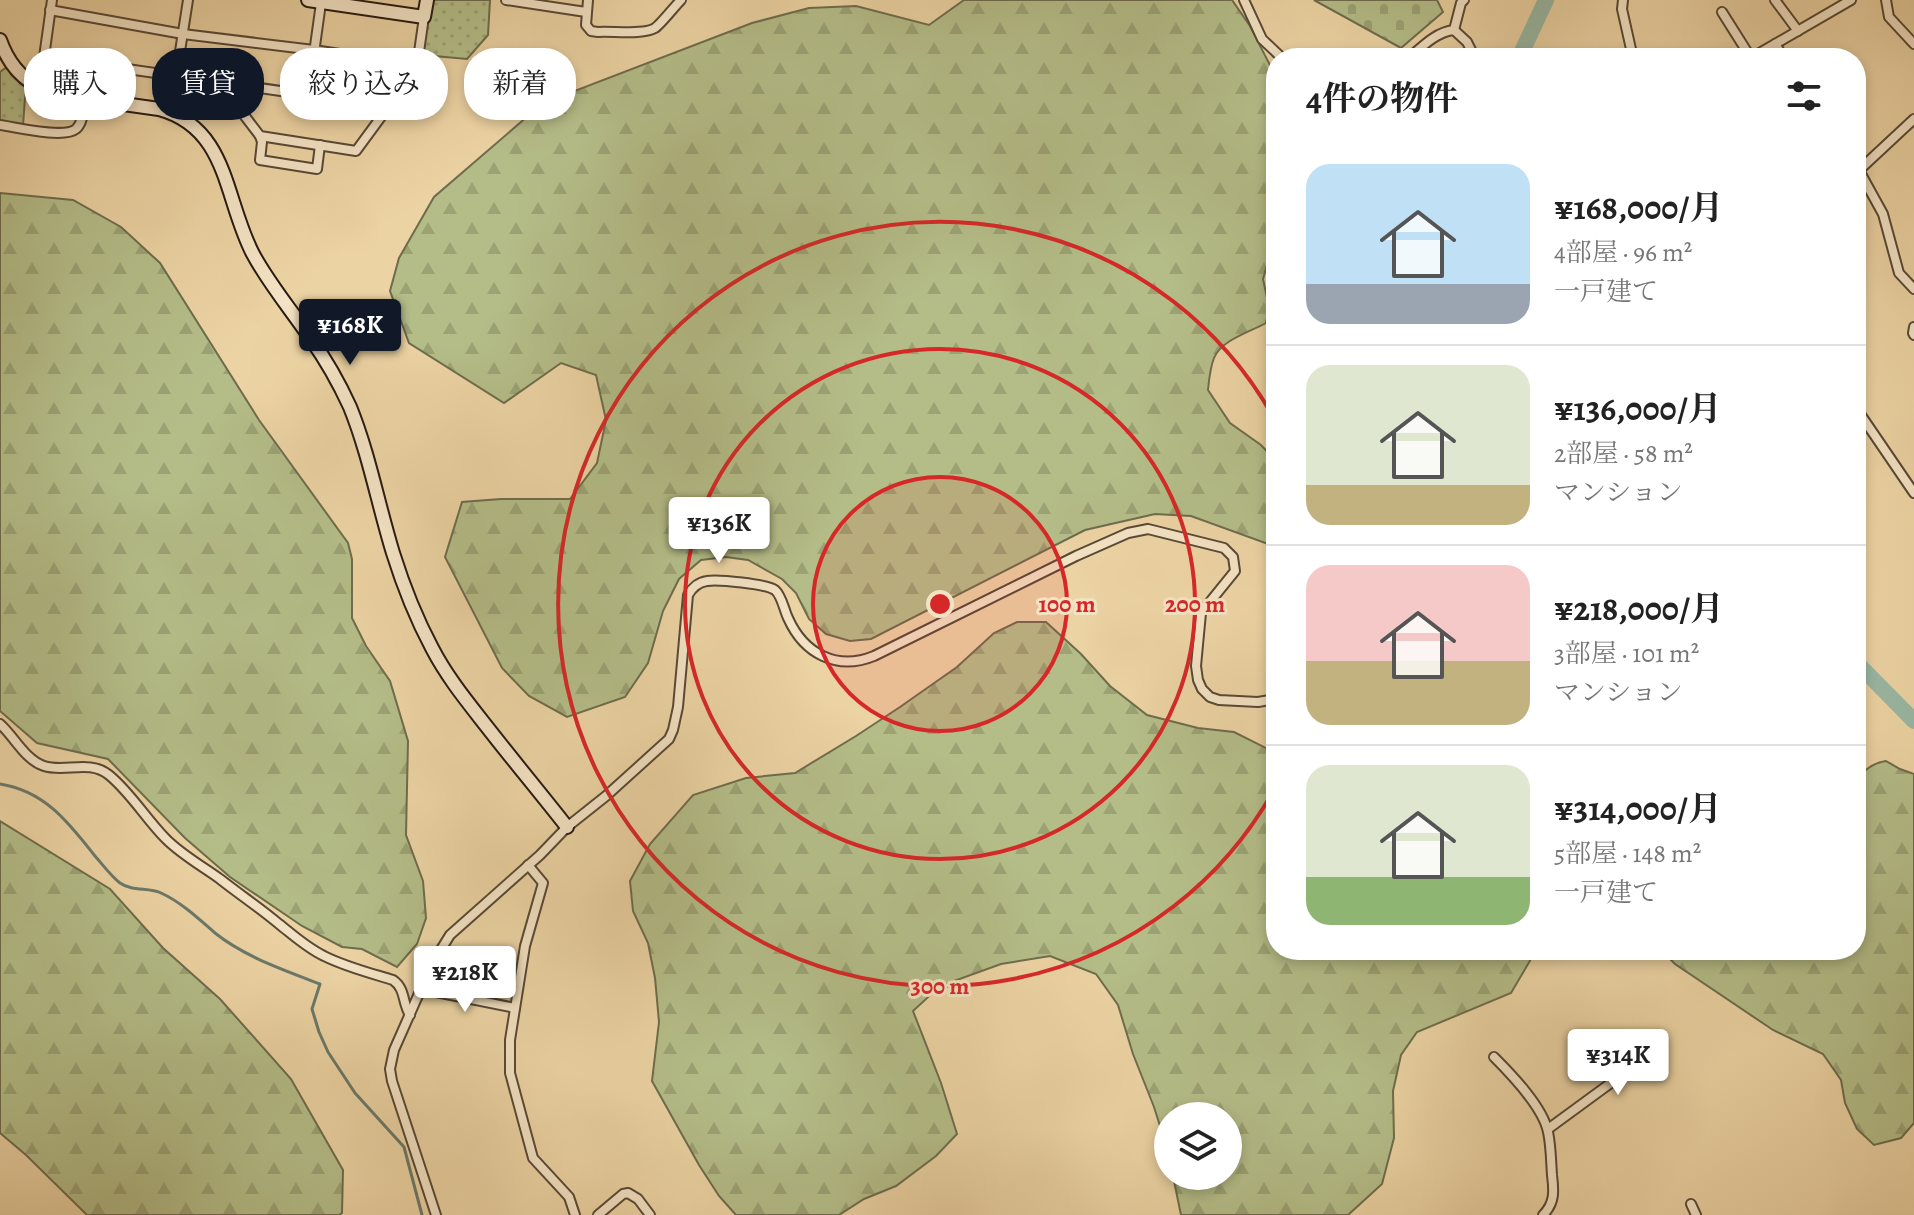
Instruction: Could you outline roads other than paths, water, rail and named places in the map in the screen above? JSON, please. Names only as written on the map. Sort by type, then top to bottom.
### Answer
[{"type":"street","points":[[52,0],[44,57],[152,73]]},
{"type":"street","points":[[181,48],[188,0]]},
{"type":"street","points":[[420,48],[427,0]]},
{"type":"street","points":[[506,0],[586,12]]},
{"type":"street","points":[[588,0],[586,25],[591,31],[598,32],[657,28],[681,0]]},
{"type":"street","points":[[664,17],[668,0]]},
{"type":"street","points":[[1244,0],[1262,39],[1271,48]]},
{"type":"street","points":[[1454,30],[1464,0]]},
{"type":"street","points":[[1623,0],[1621,6],[1631,48]]},
{"type":"street","points":[[1775,0],[1798,31]]},
{"type":"street","points":[[1768,48],[1851,0]]},
{"type":"street","points":[[1886,0],[1889,17],[1914,44]]},
{"type":"street","points":[[314,48],[315,1],[424,17]]},
{"type":"street","points":[[50,10],[183,34],[298,48]]},
{"type":"street","points":[[1722,12],[1745,48]]},
{"type":"street","points":[[1421,48],[1444,31],[1454,30],[1470,48]]},
{"type":"street","points":[[0,40],[17,71],[24,77]]},
{"type":"street","points":[[1775,44],[1778,48]]},
{"type":"street","points":[[136,106],[173,113],[186,119],[205,137],[222,168],[240,226],[254,256],[325,359],[350,409],[409,598],[445,673],[567,827]]},
{"type":"street","points":[[1866,162],[1914,119]]},
{"type":"street","points":[[0,125],[56,133],[72,132],[81,120]]},
{"type":"street","points":[[248,120],[262,142],[260,160],[317,169],[320,145]]},
{"type":"street","points":[[260,136],[356,151],[379,120]]},
{"type":"street","points":[[1866,185],[1883,214],[1899,273],[1914,289]]},
{"type":"street","points":[[1914,327],[1914,335]]},
{"type":"street","points":[[1866,423],[1914,493]]},
{"type":"street","points":[[436,1215],[392,1081],[390,1069],[394,1050],[432,964],[450,935],[567,827],[669,739],[678,707],[688,595],[696,586],[705,581],[771,588],[779,596],[793,628],[809,647],[822,656],[849,663],[874,656],[1076,556],[1128,533],[1148,529],[1224,548],[1233,557],[1232,576],[1201,613],[1196,666],[1198,680],[1210,697],[1219,700],[1266,701]]},
{"type":"street","points":[[0,724],[40,765],[49,768],[98,768],[109,775],[180,853],[217,877],[297,939],[331,959],[397,983],[410,1015]]},
{"type":"street","points":[[528,865],[543,883],[525,946],[510,1040],[510,1073],[533,1158],[569,1197],[575,1215]]},
{"type":"street","points":[[421,989],[515,1008]]},
{"type":"street","points":[[1548,1129],[1619,1077],[1634,1058],[1628,1039]]},
{"type":"street","points":[[1494,1057],[1530,1097],[1548,1129],[1554,1190],[1550,1208],[1543,1215]]},
{"type":"street","points":[[598,1215],[628,1193],[638,1199],[650,1215]]},
{"type":"street","points":[[1691,1204],[1696,1215]]},
{"type":"waterway","points":[[1524,48],[1546,0]]},
{"type":"waterway","points":[[1866,672],[1914,721]]},
{"type":"waterway","points":[[0,784],[30,794],[55,810],[120,883],[168,897],[239,949],[320,984],[312,1009],[319,1032],[328,1052],[355,1093],[404,1147],[422,1215]]}]
